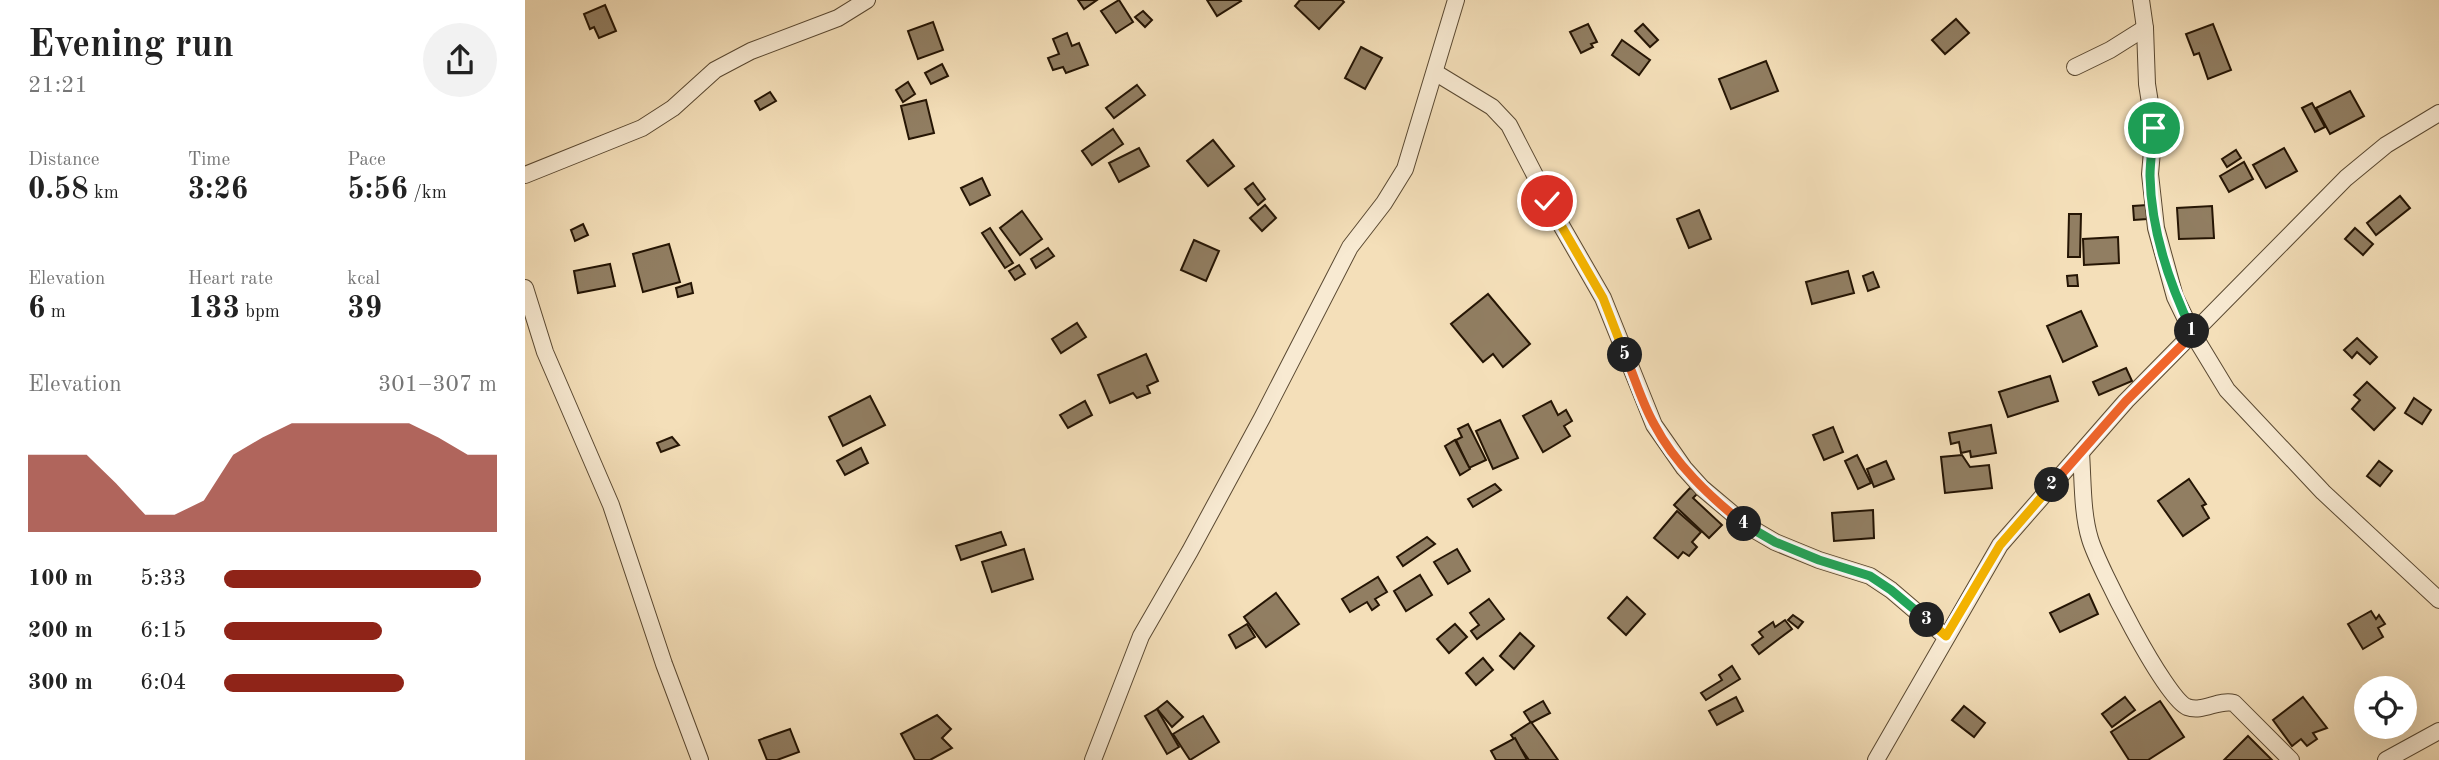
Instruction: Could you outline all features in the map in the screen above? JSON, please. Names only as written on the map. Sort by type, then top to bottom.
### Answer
[{"type":"street","points":[[526,175],[642,128],[673,108],[715,70],[751,51],[838,18],[867,0]]},
{"type":"street","points":[[1093,760],[1141,636],[1236,467],[1350,247],[1384,203],[1405,169],[1457,0]]},
{"type":"street","points":[[2141,0],[2147,84],[2154,128],[2150,174],[2156,228],[2175,297],[2193,334],[2227,390],[2323,492],[2439,600]]},
{"type":"street","points":[[2075,66],[2110,50],[2145,28]]},
{"type":"street","points":[[1436,73],[1492,107],[1509,125],[1547,201],[1603,298],[1654,425],[1684,468],[1702,488],[1745,525],[1775,542],[1819,560],[1870,576],[1946,636]]},
{"type":"street","points":[[1876,760],[2000,545],[2126,401],[2346,178],[2386,145],[2439,113]]},
{"type":"street","points":[[525,288],[545,352],[611,505],[664,664],[700,760]]},
{"type":"street","points":[[2081,453],[2090,539],[2110,584],[2148,656],[2167,685],[2185,706],[2199,709],[2226,701],[2234,703],[2291,760]]},
{"type":"street","points":[[2386,760],[2439,731]]},
{"type":"building","points":[[1078,0],[1097,0],[1084,9]]},
{"type":"building","points":[[1119,0],[1133,22],[1116,33],[1101,11]]},
{"type":"building","points":[[1207,0],[1240,0],[1241,1],[1217,16]]},
{"type":"building","points":[[1300,0],[1344,2],[1319,29],[1295,6]]},
{"type":"building","points":[[605,5],[616,31],[599,38],[594,27],[590,29],[584,14]]},
{"type":"building","points":[[1143,11],[1152,20],[1145,27],[1135,17]]},
{"type":"building","points":[[1956,19],[1969,33],[1945,54],[1932,40]]},
{"type":"building","points":[[933,22],[943,50],[918,59],[908,31]]},
{"type":"building","points":[[1588,24],[1597,42],[1581,53],[1570,32]]},
{"type":"building","points":[[1643,24],[1658,40],[1650,47],[1635,31]]},
{"type":"building","points":[[2213,24],[2231,70],[2208,79],[2199,53],[2194,55],[2186,34]]},
{"type":"building","points":[[1067,33],[1072,46],[1079,43],[1088,65],[1066,73],[1063,67],[1053,70],[1048,58],[1059,54],[1053,39]]},
{"type":"building","points":[[1622,40],[1650,60],[1639,75],[1612,55]]},
{"type":"building","points":[[1361,47],[1382,58],[1365,89],[1345,78]]},
{"type":"building","points":[[1766,61],[1778,91],[1731,109],[1719,79]]},
{"type":"building","points":[[942,64],[948,76],[931,84],[925,73]]},
{"type":"building","points":[[908,82],[915,94],[903,102],[896,90]]},
{"type":"building","points":[[1137,85],[1145,95],[1114,118],[1106,108]]},
{"type":"building","points":[[2350,91],[2364,116],[2330,134],[2316,108]]},
{"type":"building","points":[[770,92],[776,101],[760,110],[755,101]]},
{"type":"building","points":[[926,100],[934,133],[909,139],[901,106]]},
{"type":"building","points":[[2312,103],[2325,127],[2315,132],[2302,108]]},
{"type":"building","points":[[1113,129],[1123,144],[1092,165],[1082,151]]},
{"type":"building","points":[[1213,140],[1234,166],[1208,186],[1187,161]]},
{"type":"building","points":[[1139,148],[1149,166],[1119,182],[1109,163]]},
{"type":"building","points":[[2284,148],[2297,171],[2266,188],[2253,165]]},
{"type":"building","points":[[2236,150],[2241,158],[2227,167],[2222,159]]},
{"type":"building","points":[[2244,162],[2253,179],[2229,192],[2220,176]]},
{"type":"building","points":[[982,178],[990,195],[970,205],[961,188]]},
{"type":"building","points":[[1253,183],[1265,199],[1258,205],[1245,189]]},
{"type":"building","points":[[2400,196],[2410,208],[2376,235],[2367,223]]},
{"type":"building","points":[[1265,205],[1276,218],[1262,231],[1250,218]]},
{"type":"building","points":[[2147,205],[2147,219],[2134,220],[2133,206]]},
{"type":"building","points":[[2212,206],[2214,238],[2179,239],[2177,208]]},
{"type":"building","points":[[1699,210],[1711,239],[1689,248],[1677,219]]},
{"type":"building","points":[[1022,211],[1042,239],[1020,255],[1000,228]]},
{"type":"building","points":[[2069,214],[2081,214],[2080,257],[2068,257]]},
{"type":"building","points":[[583,224],[588,235],[575,241],[571,230]]},
{"type":"building","points":[[990,228],[1013,263],[1005,268],[982,233]]},
{"type":"building","points":[[2355,228],[2373,244],[2363,255],[2345,239]]},
{"type":"building","points":[[2118,237],[2119,263],[2084,265],[2083,239]]},
{"type":"building","points":[[1194,240],[1219,251],[1206,281],[1181,270]]},
{"type":"building","points":[[669,244],[680,282],[643,292],[633,254]]},
{"type":"building","points":[[1048,248],[1054,256],[1036,268],[1031,259]]},
{"type":"building","points":[[610,264],[615,286],[578,293],[574,271]]},
{"type":"building","points":[[1019,265],[1025,274],[1015,280],[1009,271]]},
{"type":"building","points":[[1848,271],[1854,293],[1812,304],[1806,282]]},
{"type":"building","points":[[1873,272],[1879,287],[1868,291],[1863,276]]},
{"type":"building","points":[[2077,275],[2078,286],[2068,286],[2067,276]]},
{"type":"building","points":[[691,283],[693,293],[678,297],[676,288]]},
{"type":"building","points":[[1488,294],[1530,344],[1503,367],[1493,354],[1483,362],[1451,324]]},
{"type":"building","points":[[2081,311],[2097,346],[2063,362],[2047,326]]},
{"type":"building","points":[[1077,323],[1086,337],[1061,353],[1052,339]]},
{"type":"building","points":[[2357,338],[2377,357],[2370,364],[2357,352],[2352,358],[2344,350]]},
{"type":"building","points":[[1146,354],[1158,381],[1147,386],[1150,393],[1137,398],[1133,393],[1110,403],[1098,375]]},
{"type":"building","points":[[2126,368],[2132,381],[2099,395],[2093,382]]},
{"type":"building","points":[[2050,376],[2058,401],[2008,417],[1999,392]]},
{"type":"building","points":[[2367,382],[2395,408],[2374,430],[2352,409],[2360,400],[2354,395]]},
{"type":"building","points":[[870,396],[885,425],[843,446],[829,417]]},
{"type":"building","points":[[2414,398],[2431,410],[2422,424],[2405,413]]},
{"type":"building","points":[[1085,401],[1092,415],[1068,428],[1060,415]]},
{"type":"building","points":[[1551,401],[1558,415],[1566,410],[1572,421],[1564,426],[1570,436],[1543,452],[1523,416]]},
{"type":"building","points":[[1500,420],[1518,458],[1493,469],[1476,431]]},
{"type":"building","points":[[1468,424],[1486,460],[1469,468],[1456,440],[1462,437],[1458,429]]},
{"type":"building","points":[[1991,425],[1996,453],[1971,457],[1970,451],[1961,453],[1959,442],[1951,444],[1949,433]]},
{"type":"building","points":[[1833,427],[1843,452],[1824,460],[1813,435]]},
{"type":"building","points":[[672,437],[679,445],[661,452],[657,443]]},
{"type":"building","points":[[1455,440],[1470,469],[1460,475],[1445,446]]},
{"type":"building","points":[[861,448],[868,463],[845,475],[837,461]]},
{"type":"building","points":[[1857,455],[1871,483],[1858,489],[1845,461]]},
{"type":"building","points":[[1962,455],[1970,467],[1989,465],[1992,488],[1945,493],[1941,457]]},
{"type":"building","points":[[1886,461],[1894,479],[1874,487],[1867,469]]},
{"type":"building","points":[[2379,461],[2392,471],[2380,486],[2367,476]]},
{"type":"building","points":[[2189,479],[2206,504],[2202,506],[2209,518],[2183,536],[2158,501]]},
{"type":"building","points":[[1495,484],[1501,490],[1473,507],[1468,499]]},
{"type":"building","points":[[1690,488],[1699,492],[1693,498],[1722,525],[1709,538],[1674,505]]},
{"type":"building","points":[[1873,510],[1874,538],[1834,541],[1832,513]]},
{"type":"building","points":[[1677,511],[1701,532],[1692,542],[1697,547],[1689,556],[1683,552],[1678,558],[1654,538]]},
{"type":"building","points":[[1001,532],[1006,545],[961,560],[956,546]]},
{"type":"building","points":[[1427,537],[1435,544],[1403,566],[1397,557]]},
{"type":"building","points":[[1024,549],[1033,579],[992,592],[982,562]]},
{"type":"building","points":[[1457,549],[1470,571],[1448,584],[1434,562]]},
{"type":"building","points":[[1420,575],[1432,595],[1406,611],[1394,591]]},
{"type":"building","points":[[1378,577],[1387,592],[1375,599],[1379,605],[1372,610],[1367,602],[1350,612],[1342,599]]},
{"type":"building","points":[[1276,593],[1299,624],[1266,647],[1244,617]]},
{"type":"building","points":[[2089,594],[2098,614],[2060,632],[2050,613]]},
{"type":"building","points":[[1627,597],[1645,614],[1626,635],[1608,618]]},
{"type":"building","points":[[1489,599],[1504,619],[1477,639],[1471,631],[1479,625],[1470,613]]},
{"type":"building","points":[[2371,611],[2376,619],[2379,615],[2385,624],[2378,628],[2383,637],[2363,649],[2348,624]]},
{"type":"building","points":[[1793,615],[1803,622],[1798,628],[1788,620]]},
{"type":"building","points":[[1785,620],[1792,629],[1759,654],[1752,645],[1763,637],[1759,632],[1773,622],[1775,627]]},
{"type":"building","points":[[1247,624],[1255,637],[1236,648],[1229,635]]},
{"type":"building","points":[[1455,624],[1467,637],[1449,653],[1437,639]]},
{"type":"building","points":[[1520,633],[1534,646],[1514,669],[1500,656]]},
{"type":"building","points":[[1483,658],[1493,670],[1476,685],[1466,673]]},
{"type":"building","points":[[1732,666],[1740,679],[1706,700],[1701,693],[1722,680],[1719,675]]},
{"type":"building","points":[[1736,697],[1743,711],[1717,725],[1709,711]]},
{"type":"building","points":[[2125,697],[2135,710],[2112,727],[2102,714]]},
{"type":"building","points":[[2303,697],[2327,728],[2313,733],[2317,739],[2307,746],[2301,739],[2292,746],[2273,720]]},
{"type":"building","points":[[1167,701],[1183,717],[1172,727],[1157,709]]},
{"type":"building","points":[[1543,701],[1550,713],[1531,723],[1524,712]]},
{"type":"building","points":[[2160,701],[2184,737],[2148,760],[2129,760],[2111,732]]},
{"type":"building","points":[[1964,706],[1985,723],[1974,737],[1952,720]]},
{"type":"building","points":[[1157,709],[1179,747],[1167,754],[1145,716]]},
{"type":"building","points":[[937,715],[951,729],[942,738],[952,748],[930,760],[915,760],[901,734]]},
{"type":"building","points":[[1203,716],[1219,742],[1190,760],[1173,734]]},
{"type":"building","points":[[1531,722],[1558,760],[1529,760],[1511,735]]},
{"type":"building","points":[[790,729],[799,752],[777,760],[767,760],[759,740]]},
{"type":"building","points":[[2248,736],[2272,760],[2224,760]]},
{"type":"building","points":[[1515,738],[1527,760],[1496,760],[1491,751]]},
{"type":"route","points":[[1547,201],[1603,298],[1654,425],[1684,468],[1702,488],[1745,525],[1775,542],[1819,560],[1870,576],[1946,636],[2000,545],[2126,401],[2193,334],[2175,297],[2156,228],[2150,174],[2154,128]]}]
